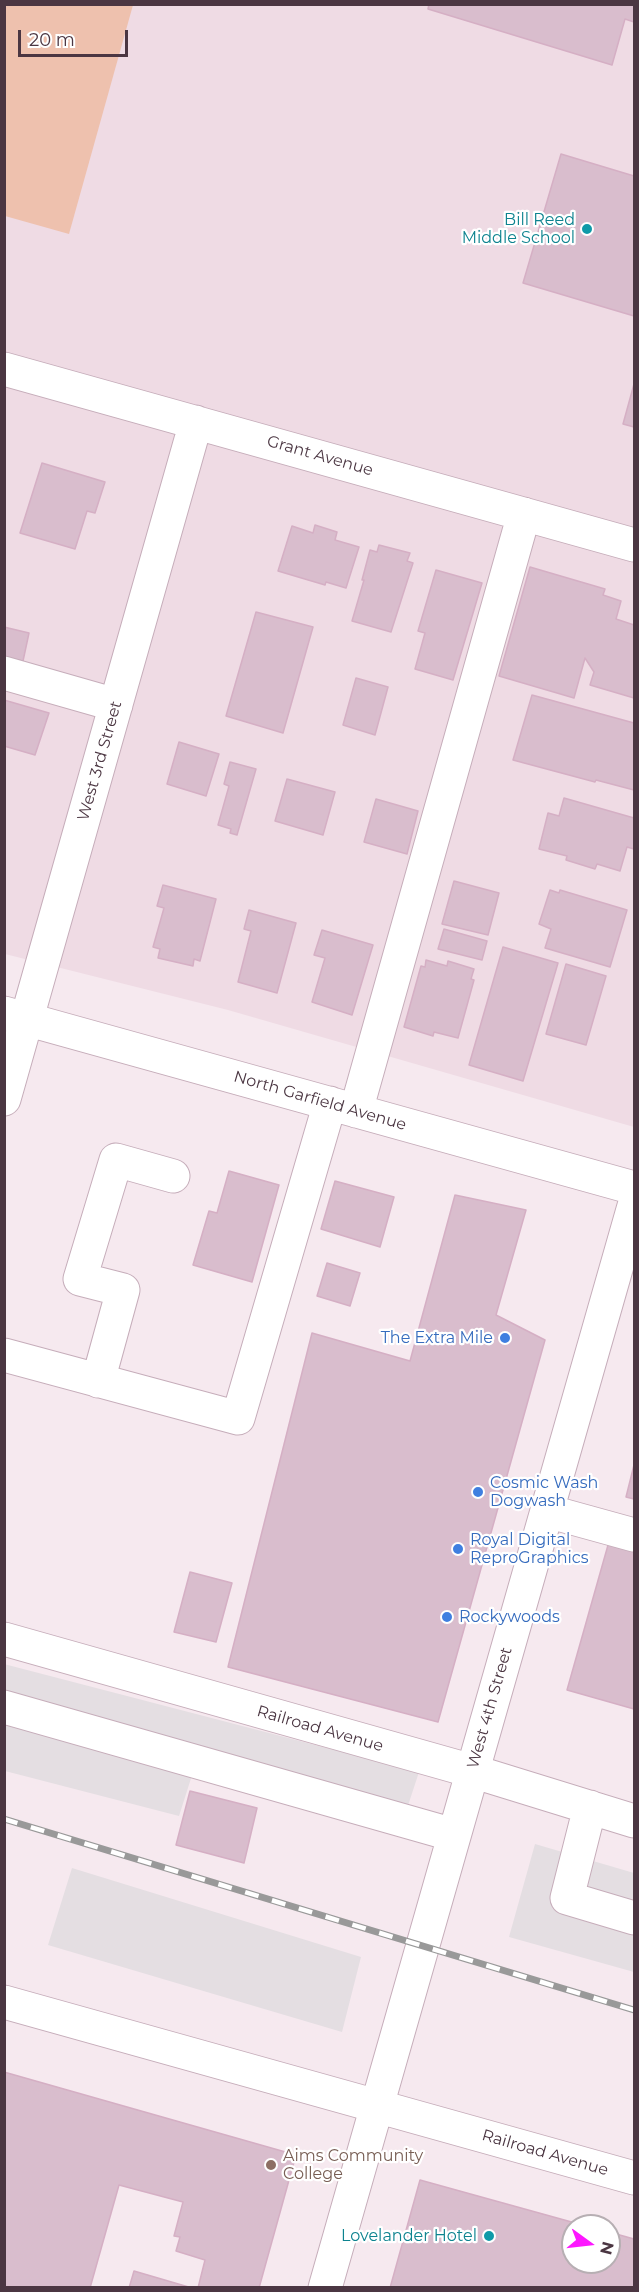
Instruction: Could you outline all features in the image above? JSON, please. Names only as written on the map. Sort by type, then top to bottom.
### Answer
[{"type":"street","name":"Grant Avenue","points":[[4,369],[634,545]]},
{"type":"street","name":"West 3rd Street","points":[[4,1099],[16,1016],[116,705],[196,422]]},
{"type":"street","points":[[4,1355],[238,1418],[343,1107],[524,514]]},
{"type":"street","points":[[4,674],[116,705]]},
{"type":"street","name":"North Garfield Avenue","points":[[16,1016],[634,1188]]},
{"type":"street","points":[[98,1381],[123,1290],[80,1279],[116,1160],[173,1176]]},
{"type":"street","name":"West 4th Street","points":[[325,2288],[634,1206]]},
{"type":"street","points":[[547,1511],[634,1535]]},
{"type":"street","name":"Railroad Avenue","points":[[4,1639],[472,1771],[634,1821]]},
{"type":"street","points":[[4,1707],[454,1835]]},
{"type":"street","points":[[590,1807],[567,1898],[634,1918]]},
{"type":"street","name":"Railroad Avenue","points":[[4,2002],[634,2178]]},
{"type":"shaded area","points":[[4,5],[634,5],[634,1127],[228,1010],[5,954]]},
{"type":"shaded area","points":[[4,5],[133,5],[69,234],[5,216]]},
{"type":"shaded area","points":[[4,1664],[419,1772],[398,1836],[194,1769],[179,1816],[5,1771]]},
{"type":"shaded area","points":[[535,1844],[634,1873],[634,1972],[509,1937]]},
{"type":"shaded area","points":[[72,1868],[361,1957],[342,2032],[48,1945]]},
{"type":"building","points":[[429,4],[634,4],[634,22],[625,19],[612,65],[428,9]]},
{"type":"building","name":"Bill Reed Middle School","points":[[561,154],[634,176],[634,316],[523,283]]},
{"type":"building","points":[[634,384],[634,427],[623,424]]},
{"type":"building","points":[[42,463],[105,482],[95,513],[87,511],[75,549],[20,533]]},
{"type":"building","points":[[315,525],[337,532],[335,540],[359,547],[346,588],[326,582],[325,585],[278,571],[292,526],[313,533]]},
{"type":"building","points":[[379,545],[410,553],[407,561],[413,563],[391,632],[352,621],[370,550],[377,552]]},
{"type":"building","points":[[530,567],[605,589],[603,595],[621,601],[616,619],[634,625],[634,698],[590,685],[594,672],[585,658],[574,698],[499,676]]},
{"type":"building","points":[[436,570],[482,583],[453,680],[415,669],[425,633],[418,631]]},
{"type":"building","points":[[256,612],[313,627],[283,733],[226,716]]},
{"type":"building","points":[[4,627],[29,633],[23,661],[4,657]]},
{"type":"building","points":[[356,678],[388,687],[375,735],[343,725]]},
{"type":"building","points":[[532,695],[634,723],[634,790],[513,760]]},
{"type":"building","points":[[4,700],[49,713],[35,755],[4,746]]},
{"type":"building","points":[[179,742],[219,754],[206,796],[167,784]]},
{"type":"building","points":[[230,762],[256,769],[237,835],[230,833],[231,829],[218,825],[229,786],[224,784]]},
{"type":"building","points":[[287,779],[335,792],[323,835],[275,821]]},
{"type":"building","points":[[564,798],[634,818],[634,849],[627,847],[620,871],[597,864],[595,869],[566,860],[567,856],[539,849],[548,813],[559,816]]},
{"type":"building","points":[[376,799],[418,811],[407,854],[364,842]]},
{"type":"building","points":[[454,881],[499,893],[488,935],[442,924]]},
{"type":"building","points":[[163,885],[216,899],[200,961],[194,959],[193,966],[158,958],[160,949],[153,947],[164,908],[157,906]]},
{"type":"building","points":[[550,890],[559,893],[560,890],[627,910],[610,967],[545,948],[551,929],[539,924]]},
{"type":"building","points":[[249,910],[296,923],[277,993],[238,982],[251,931],[244,929]]},
{"type":"building","points":[[444,929],[487,941],[482,960],[438,949]]},
{"type":"building","points":[[322,930],[373,945],[352,1015],[312,1002],[325,958],[314,955]]},
{"type":"building","points":[[503,947],[558,963],[523,1081],[469,1065]]},
{"type":"building","points":[[426,960],[447,966],[448,961],[474,969],[471,979],[474,980],[458,1038],[434,1032],[433,1036],[404,1027],[421,966],[425,967]]},
{"type":"building","points":[[566,964],[606,976],[586,1045],[546,1034]]},
{"type":"building","points":[[229,1171],[279,1185],[252,1282],[193,1265],[209,1211],[217,1213]]},
{"type":"building","points":[[335,1181],[394,1197],[380,1247],[321,1229]]},
{"type":"building","points":[[455,1195],[526,1210],[496,1315],[545,1340],[438,1722],[228,1667],[312,1333],[410,1361]]},
{"type":"building","points":[[327,1263],[360,1273],[350,1306],[317,1296]]},
{"type":"building","points":[[634,1465],[634,1499],[626,1497]]},
{"type":"building","points":[[610,1538],[634,1545],[634,1709],[567,1690]]},
{"type":"building","points":[[190,1572],[232,1583],[216,1642],[174,1632]]},
{"type":"building","points":[[190,1791],[257,1808],[244,1863],[176,1845]]},
{"type":"building","points":[[4,2072],[296,2155],[259,2288],[198,2288],[205,2260],[176,2251],[180,2237],[174,2236],[183,2202],[119,2185],[90,2288],[4,2288]]},
{"type":"building","name":"Lovelander Hotel","points":[[420,2180],[561,2219],[561,2274],[621,2274],[621,2235],[634,2239],[634,2288],[390,2288]]},
{"type":"building","points":[[134,2271],[192,2288],[129,2288]]},
{"type":"railway","points":[[4,1819],[634,2010]]},
{"type":"place","name":"Bill Reed Middle School","points":[[587,229]]},
{"type":"place","name":"The Extra Mile","points":[[505,1338]]},
{"type":"place","name":"Cosmic Wash Dogwash","points":[[478,1492]]},
{"type":"place","name":"Royal Digital ReproGraphics","points":[[458,1549]]},
{"type":"place","name":"Rockywoods","points":[[447,1617]]},
{"type":"place","name":"Aims Community College","points":[[271,2165]]},
{"type":"place","name":"Lovelander Hotel","points":[[489,2236]]}]
